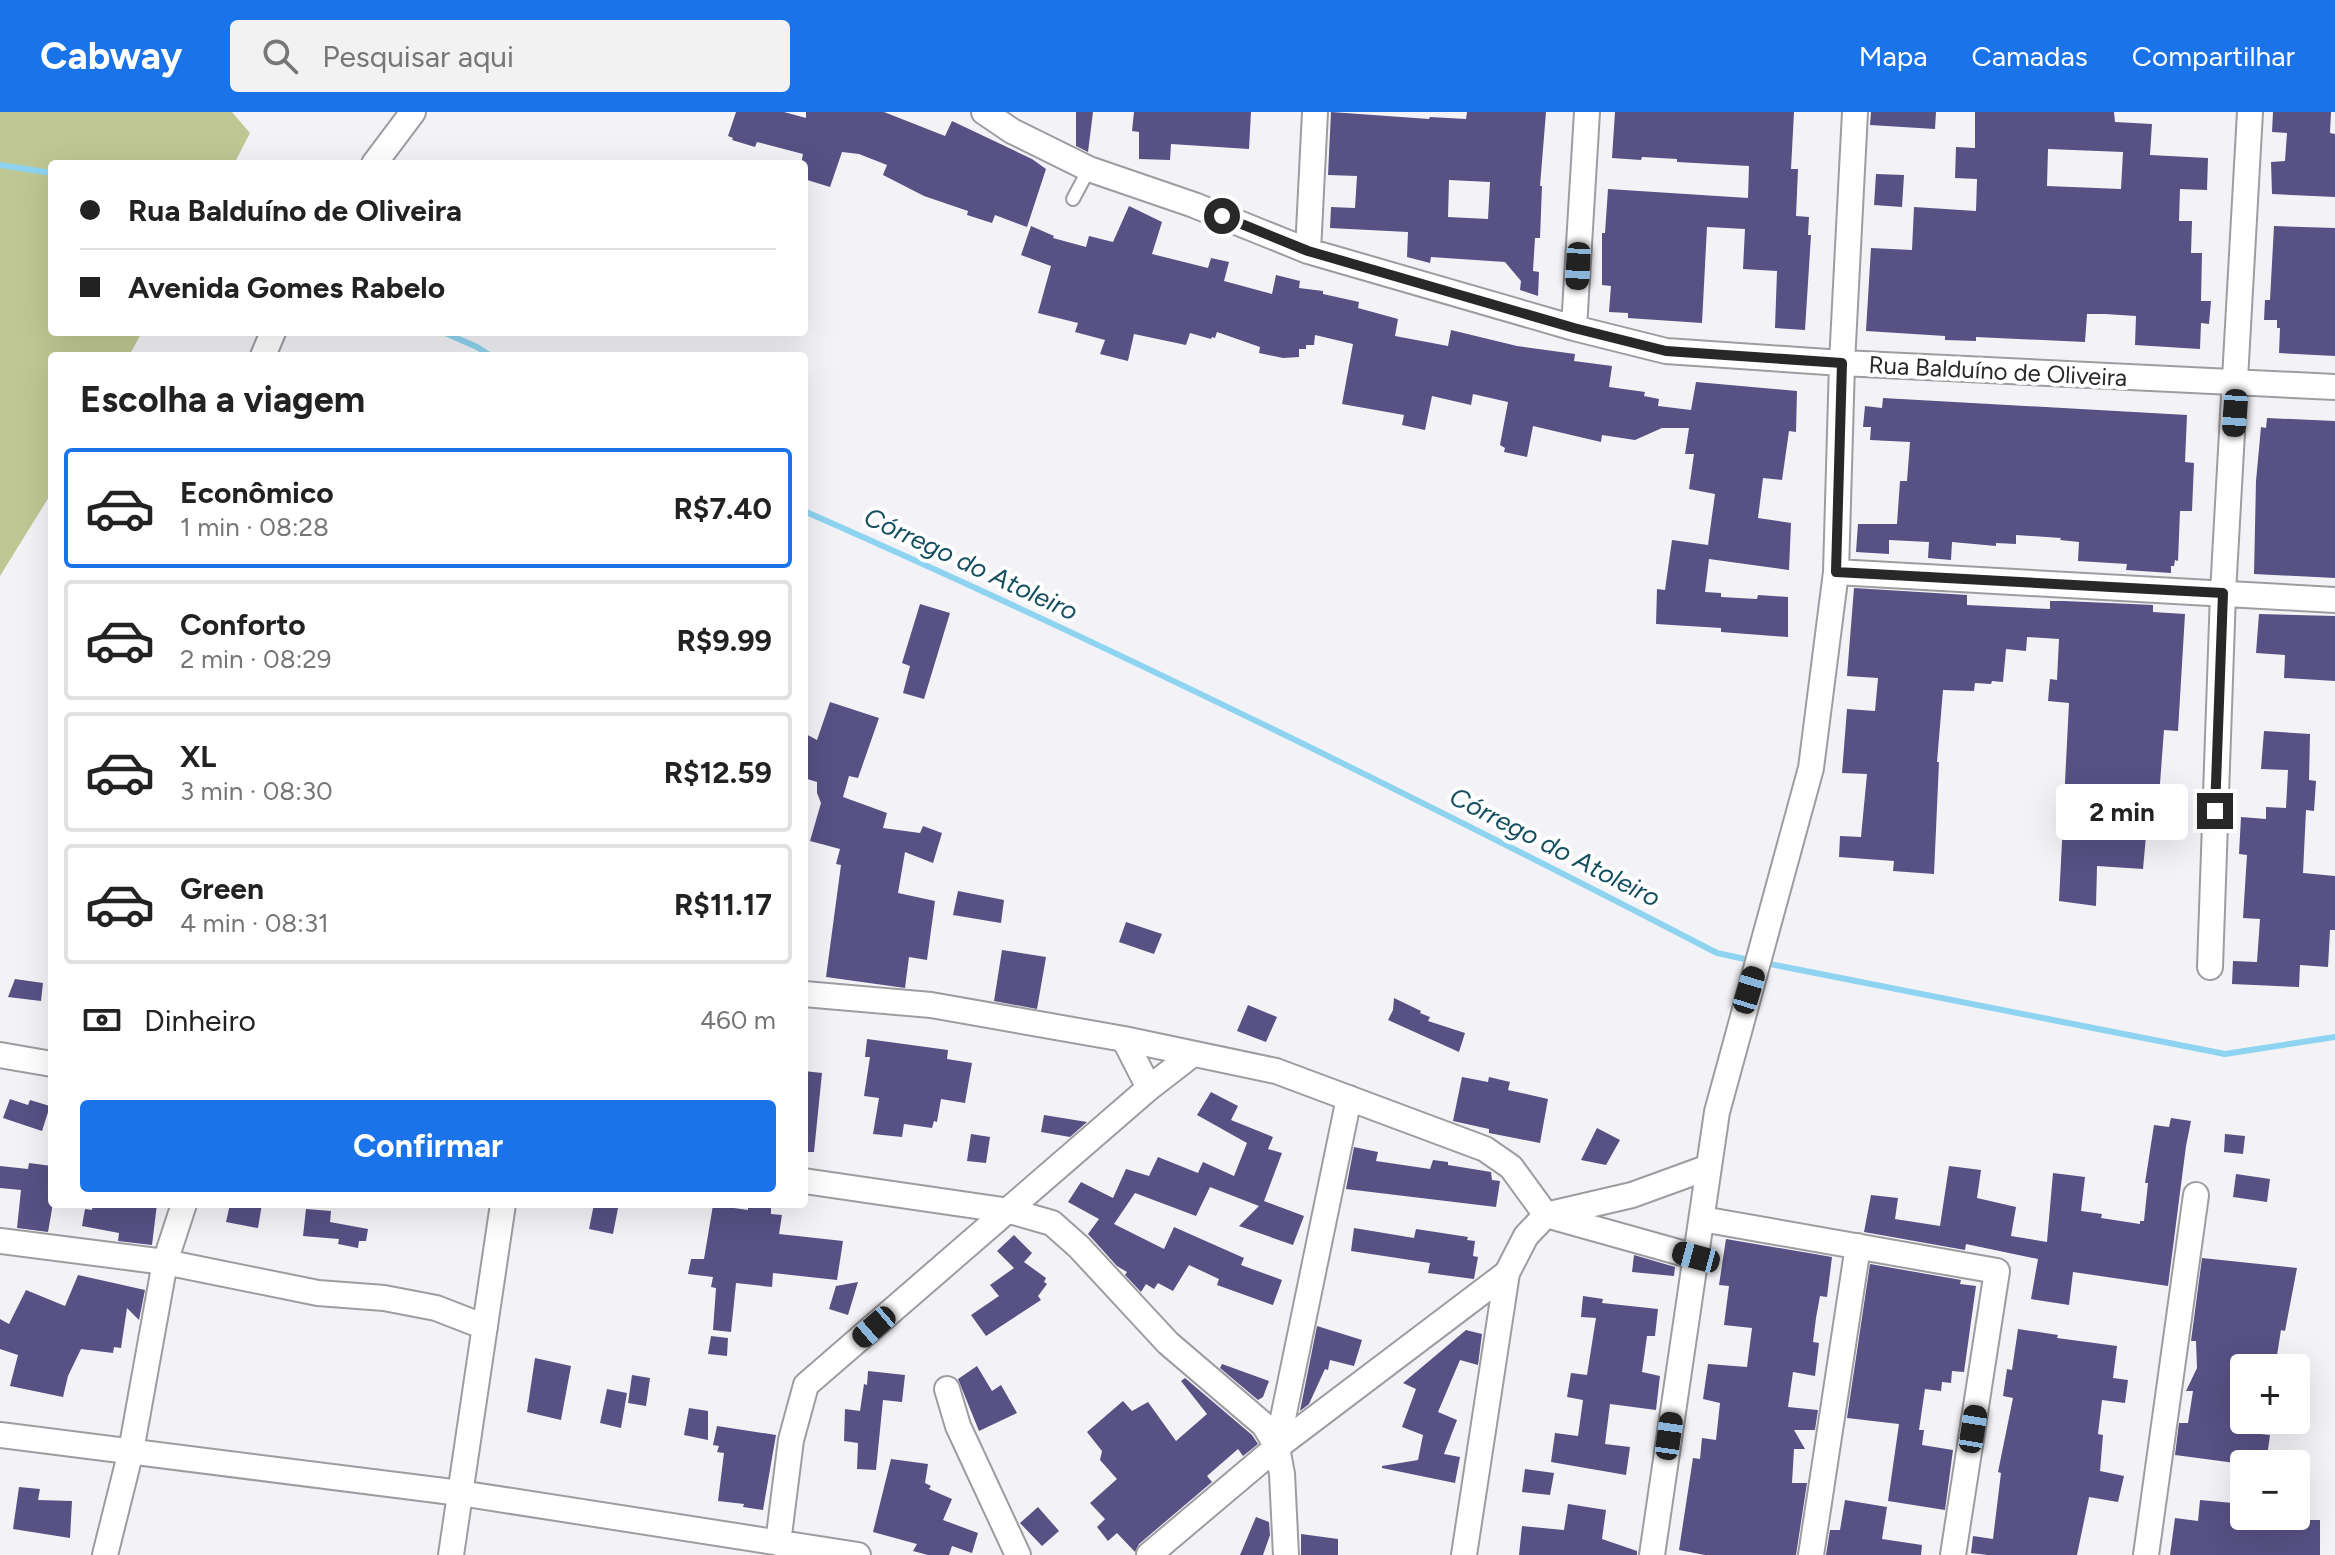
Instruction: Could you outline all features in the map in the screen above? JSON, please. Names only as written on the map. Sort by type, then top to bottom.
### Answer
[{"type":"street","points":[[377,160],[413,112]]},
{"type":"street","name":"Rua Balduíno de Oliveira","points":[[984,112],[1012,131],[1089,169],[1194,205],[1308,251],[1574,328],[1666,351],[1842,363],[2335,387]]},
{"type":"street","points":[[1308,251],[1315,112]]},
{"type":"street","points":[[1574,328],[1587,112]]},
{"type":"street","points":[[1652,1555],[1717,1112],[1811,768],[1836,572],[1842,363],[1855,112]]},
{"type":"street","points":[[2210,967],[2223,593],[2250,112]]},
{"type":"street","points":[[1836,572],[2335,600]]},
{"type":"street","points":[[808,994],[931,1005],[1124,1039],[1276,1071],[1485,1149],[1511,1167],[1546,1215],[1696,1257]]},
{"type":"street","points":[[1124,1039],[1149,1088]]},
{"type":"street","points":[[778,1543],[791,1440],[806,1385],[1149,1088],[1193,1054]]},
{"type":"street","points":[[0,1055],[48,1063]]},
{"type":"street","points":[[1277,1447],[1349,1098]]},
{"type":"street","points":[[1464,1555],[1507,1273],[1526,1236],[1546,1215],[1632,1195],[1709,1167]]},
{"type":"street","points":[[808,1182],[1010,1211],[1052,1223],[1079,1247],[1168,1343],[1264,1425],[1277,1447],[1282,1474],[1286,1555]]},
{"type":"street","points":[[2146,1555],[2196,1195]]},
{"type":"street","points":[[105,1555],[131,1451],[165,1262],[183,1208]]},
{"type":"street","points":[[451,1555],[502,1208]]},
{"type":"street","points":[[1702,1219],[1997,1271],[1953,1555]]},
{"type":"street","points":[[0,1241],[165,1262],[318,1293],[384,1298],[436,1308],[485,1327]]},
{"type":"street","points":[[1811,1555],[1858,1246]]},
{"type":"street","points":[[1149,1555],[1277,1447],[1507,1273]]},
{"type":"street","points":[[947,1389],[958,1426],[1018,1555]]},
{"type":"street","points":[[0,1435],[460,1493],[858,1555]]},
{"type":"lane","points":[[1073,199],[1089,169]]},
{"type":"green space","points":[[0,112],[232,112],[250,133],[236,160],[48,160],[48,336],[140,336],[131,352],[48,352],[48,498],[0,576]]},
{"type":"building","points":[[736,112],[784,112],[806,118],[806,112],[884,112],[945,136],[952,121],[1032,159],[1046,169],[1027,227],[995,215],[992,223],[967,215],[968,211],[924,196],[883,175],[887,165],[859,154],[842,152],[830,187],[808,180],[808,160],[802,160],[803,154],[757,142],[755,147],[728,136]]},
{"type":"building","points":[[1076,112],[1093,112],[1088,152],[1076,146]]},
{"type":"building","points":[[1134,112],[1251,112],[1249,149],[1171,144],[1170,160],[1139,159],[1139,132],[1132,131]]},
{"type":"building","points":[[1331,112],[1466,119],[1467,112],[1546,112],[1540,186],[1540,238],[1535,238],[1533,271],[1539,272],[1538,296],[1520,290],[1521,281],[1505,262],[1431,257],[1430,263],[1407,257],[1408,232],[1330,228],[1331,207],[1355,208],[1357,176],[1328,175]],"holes":[[[1449,180],[1490,182],[1488,219],[1448,217]]]},
{"type":"building","points":[[1615,112],[1794,112],[1791,169],[1798,169],[1796,216],[1809,217],[1808,235],[1811,235],[1805,330],[1775,328],[1777,271],[1743,269],[1745,229],[1707,227],[1702,323],[1628,318],[1628,313],[1609,312],[1611,286],[1602,285],[1602,233],[1605,233],[1608,189],[1748,198],[1749,166],[1677,162],[1677,159],[1612,158]]},
{"type":"building","points":[[1871,112],[1936,112],[1935,129],[1870,125]]},
{"type":"building","points":[[1975,112],[2114,112],[2115,122],[2152,124],[2150,155],[2208,158],[2207,190],[2180,189],[2179,221],[2192,221],[2191,253],[2202,253],[2201,301],[2211,301],[2209,324],[2201,323],[2200,349],[2135,345],[2136,316],[2105,314],[2087,314],[2085,342],[1976,337],[1976,341],[1945,340],[1945,336],[1866,331],[1871,248],[1912,250],[1914,207],[1976,211],[1977,179],[1955,178],[1956,147],[1975,148]],"holes":[[[2048,149],[2123,152],[2121,189],[2047,186]]]},
{"type":"building","points":[[2273,112],[2331,112],[2330,133],[2335,134],[2335,197],[2272,194],[2271,162],[2285,161],[2287,133],[2272,132]]},
{"type":"building","points":[[1876,174],[1904,175],[1902,207],[1874,205]]},
{"type":"building","points":[[1129,206],[1162,222],[1152,254],[1208,268],[1211,258],[1229,262],[1224,281],[1272,294],[1276,275],[1300,281],[1299,288],[1323,291],[1323,294],[1359,302],[1358,308],[1398,319],[1395,336],[1448,346],[1451,330],[1517,346],[1575,354],[1574,361],[1612,366],[1609,387],[1645,392],[1644,396],[1659,399],[1658,406],[1691,410],[1696,382],[1797,391],[1796,432],[1789,431],[1782,480],[1763,478],[1758,518],[1791,523],[1789,570],[1709,559],[1705,592],[1721,593],[1721,597],[1788,597],[1788,637],[1656,624],[1657,589],[1665,590],[1672,540],[1708,545],[1715,494],[1689,489],[1694,454],[1685,454],[1689,428],[1662,428],[1635,440],[1602,435],[1601,442],[1533,426],[1527,457],[1504,452],[1505,448],[1500,445],[1508,402],[1473,394],[1471,405],[1432,396],[1425,430],[1402,425],[1404,415],[1342,404],[1353,344],[1315,335],[1314,345],[1299,349],[1299,357],[1283,358],[1259,353],[1260,347],[1217,332],[1211,339],[1190,333],[1186,345],[1134,334],[1128,361],[1100,354],[1105,340],[1075,332],[1078,323],[1038,313],[1051,266],[1021,255],[1031,226],[1053,238],[1086,247],[1089,236],[1113,242]]},
{"type":"building","points":[[2274,226],[2335,228],[2335,356],[2279,353],[2280,328],[2277,328],[2277,320],[2264,320],[2265,300],[2270,300]]},
{"type":"building","points":[[1883,398],[2187,415],[2185,462],[2194,463],[2192,511],[2180,511],[2178,561],[2175,560],[2174,566],[2171,566],[2171,573],[2126,570],[2127,564],[2078,561],[2079,542],[2016,535],[2016,544],[1996,543],[1996,546],[1952,542],[1951,560],[1928,558],[1929,542],[1889,540],[1889,554],[1856,552],[1858,524],[1897,524],[1900,481],[1907,481],[1910,442],[1870,440],[1871,427],[1863,427],[1865,406],[1882,408]]},
{"type":"building","points":[[2267,418],[2335,421],[2335,578],[2254,574],[2256,481],[2261,427],[2266,428]]},
{"type":"building","points":[[1854,588],[1967,595],[1967,605],[2050,609],[2050,601],[2064,601],[2153,605],[2153,612],[2185,614],[2178,731],[2164,730],[2156,837],[2146,836],[2143,869],[2097,866],[2096,906],[2059,901],[2069,703],[2048,701],[2050,679],[2057,680],[2059,639],[2027,637],[2026,651],[2006,649],[2003,682],[1975,683],[1974,691],[1943,690],[1937,762],[1934,874],[1893,871],[1894,861],[1839,857],[1840,836],[1861,837],[1867,774],[1842,773],[1847,709],[1875,711],[1878,678],[1847,676]]},
{"type":"building","points":[[920,604],[950,613],[924,699],[903,693],[910,666],[902,663]]},
{"type":"building","points":[[2259,614],[2335,616],[2335,681],[2284,678],[2285,655],[2256,653]]},
{"type":"building","points":[[830,702],[879,718],[858,778],[849,776],[843,797],[887,813],[883,828],[920,833],[923,826],[942,833],[933,863],[905,852],[898,893],[935,901],[927,960],[909,957],[905,988],[826,977],[841,865],[836,864],[840,849],[810,841],[821,803],[817,782],[808,779],[808,735],[817,740]]},
{"type":"building","points":[[2264,731],[2310,734],[2309,780],[2316,781],[2314,811],[2306,810],[2303,873],[2335,876],[2335,930],[2330,930],[2328,967],[2300,965],[2299,987],[2232,984],[2233,961],[2257,962],[2260,919],[2243,918],[2247,855],[2239,854],[2241,817],[2266,819],[2266,807],[2286,808],[2288,770],[2261,769]]},
{"type":"building","points":[[958,891],[1004,900],[1001,923],[953,915]]},
{"type":"building","points":[[1126,922],[1162,934],[1154,954],[1119,942]]},
{"type":"building","points":[[1002,950],[1046,957],[1037,1009],[994,1001]]},
{"type":"building","points":[[15,979],[43,983],[41,1001],[8,997]]},
{"type":"building","points":[[1394,998],[1430,1017],[1428,1021],[1465,1033],[1459,1052],[1388,1020]]},
{"type":"building","points":[[1248,1005],[1277,1017],[1266,1042],[1237,1031]]},
{"type":"building","points":[[867,1039],[948,1050],[947,1059],[972,1063],[965,1103],[941,1099],[937,1122],[934,1121],[932,1128],[904,1124],[902,1137],[873,1134],[879,1098],[864,1096],[870,1057],[865,1057]]},
{"type":"building","points":[[808,1071],[822,1073],[814,1152],[808,1152]]},
{"type":"building","points":[[1462,1077],[1488,1082],[1489,1077],[1510,1082],[1508,1090],[1548,1099],[1540,1143],[1489,1133],[1489,1129],[1453,1121]]},
{"type":"building","points":[[1211,1092],[1238,1106],[1231,1120],[1273,1137],[1268,1149],[1282,1153],[1264,1201],[1304,1216],[1293,1245],[1239,1226],[1259,1206],[1210,1187],[1196,1216],[1135,1193],[1114,1224],[1164,1249],[1174,1227],[1244,1258],[1241,1265],[1282,1280],[1273,1305],[1217,1285],[1219,1279],[1189,1265],[1173,1291],[1158,1283],[1154,1289],[1146,1284],[1141,1292],[1125,1275],[1127,1272],[1117,1266],[1088,1234],[1099,1219],[1068,1202],[1081,1182],[1113,1198],[1126,1169],[1149,1176],[1158,1157],[1198,1173],[1203,1162],[1234,1176],[1247,1143],[1197,1115]]},
{"type":"building","points":[[10,1099],[28,1105],[30,1100],[48,1105],[42,1131],[3,1118]]},
{"type":"building","points":[[1044,1115],[1087,1122],[1070,1137],[1041,1132]]},
{"type":"building","points":[[2171,1118],[2191,1121],[2168,1286],[2073,1272],[2069,1305],[2031,1299],[2038,1259],[1966,1244],[1965,1250],[1864,1232],[1871,1195],[1898,1198],[1895,1219],[1940,1226],[1949,1166],[1981,1170],[1977,1198],[2016,1207],[2011,1236],[2047,1242],[2053,1173],[2085,1177],[2081,1211],[2102,1214],[2101,1218],[2140,1224],[2144,1221],[2148,1183],[2145,1183],[2154,1125],[2169,1127]]},
{"type":"building","points":[[1597,1128],[1620,1140],[1606,1165],[1581,1160]]},
{"type":"building","points":[[971,1134],[990,1137],[986,1163],[967,1161]]},
{"type":"building","points":[[2225,1134],[2245,1136],[2243,1154],[2224,1152]]},
{"type":"building","points":[[1354,1147],[1378,1152],[1376,1161],[1430,1169],[1433,1160],[1491,1172],[1492,1180],[1500,1181],[1496,1207],[1346,1189]]},
{"type":"building","points":[[29,1163],[48,1165],[48,1208],[52,1209],[48,1232],[17,1228],[21,1190],[0,1188],[0,1166],[28,1169]]},
{"type":"building","points":[[2236,1174],[2270,1179],[2267,1202],[2233,1197]]},
{"type":"building","points":[[157,1208],[152,1245],[118,1241],[119,1233],[82,1226],[85,1209]]},
{"type":"building","points":[[229,1208],[261,1208],[258,1228],[226,1222]]},
{"type":"building","points":[[593,1208],[618,1208],[613,1234],[589,1229]]},
{"type":"building","points":[[712,1208],[771,1208],[771,1214],[782,1215],[779,1234],[843,1241],[837,1280],[773,1273],[772,1287],[736,1283],[731,1332],[713,1330],[716,1288],[711,1287],[713,1277],[688,1274],[691,1259],[704,1259]]},
{"type":"building","points":[[306,1209],[331,1211],[330,1222],[368,1229],[366,1241],[359,1241],[358,1248],[338,1244],[339,1239],[303,1236]]},
{"type":"building","points":[[1354,1228],[1414,1238],[1416,1229],[1468,1237],[1467,1240],[1475,1241],[1473,1256],[1478,1257],[1474,1279],[1428,1273],[1430,1263],[1351,1251]]},
{"type":"building","points":[[1014,1235],[1032,1253],[1024,1262],[1046,1278],[1044,1282],[1047,1284],[1038,1296],[1041,1300],[986,1336],[971,1315],[999,1296],[990,1285],[1014,1268],[997,1251]]},
{"type":"building","points":[[1726,1239],[1832,1257],[1827,1297],[1820,1296],[1816,1318],[1813,1342],[1819,1343],[1815,1376],[1793,1372],[1788,1407],[1818,1410],[1815,1430],[1794,1430],[1805,1449],[1794,1449],[1792,1483],[1807,1483],[1796,1555],[1705,1555],[1679,1550],[1693,1458],[1700,1459],[1702,1438],[1716,1440],[1720,1403],[1703,1399],[1708,1364],[1747,1367],[1752,1328],[1724,1325],[1729,1286],[1719,1285]]},
{"type":"building","points":[[1634,1255],[1675,1267],[1674,1276],[1632,1272]]},
{"type":"building","points":[[2202,1258],[2297,1268],[2285,1331],[2281,1330],[2277,1354],[2230,1354],[2230,1434],[2270,1435],[2268,1450],[2230,1450],[2230,1462],[2175,1455],[2179,1423],[2188,1423],[2193,1391],[2186,1391],[2197,1368],[2196,1341],[2191,1341]]},
{"type":"building","points":[[1870,1264],[1961,1280],[1960,1284],[1976,1286],[1964,1372],[1952,1371],[1951,1383],[1942,1382],[1941,1391],[1925,1389],[1919,1430],[1924,1430],[1922,1445],[1953,1450],[1945,1510],[1888,1501],[1899,1424],[1847,1418]]},
{"type":"building","points":[[78,1275],[145,1290],[139,1320],[127,1308],[121,1348],[114,1347],[113,1353],[81,1349],[68,1376],[63,1397],[10,1386],[18,1355],[0,1349],[0,1319],[9,1324],[26,1290],[65,1306]]},
{"type":"building","points":[[858,1282],[848,1315],[829,1309],[836,1286]]},
{"type":"building","points":[[1583,1296],[1603,1299],[1602,1303],[1658,1309],[1655,1336],[1647,1336],[1642,1372],[1660,1376],[1656,1410],[1610,1404],[1605,1444],[1630,1447],[1626,1475],[1551,1462],[1555,1433],[1578,1436],[1583,1400],[1567,1397],[1571,1373],[1587,1375],[1596,1318],[1581,1317]]},
{"type":"building","points":[[1317,1326],[1362,1340],[1354,1366],[1330,1360],[1328,1370],[1325,1369],[1309,1404],[1300,1411]]},
{"type":"building","points":[[2018,1329],[2117,1346],[2113,1378],[2128,1380],[2125,1403],[2102,1400],[2098,1434],[2103,1435],[2100,1471],[2124,1476],[2118,1502],[2089,1497],[2077,1555],[1971,1553],[1973,1536],[1993,1539],[2001,1473],[1998,1472],[2013,1398],[2003,1396],[2007,1369],[2012,1370]]},
{"type":"building","points":[[1466,1330],[1482,1334],[1478,1365],[1460,1360],[1438,1412],[1457,1420],[1444,1454],[1460,1457],[1455,1483],[1382,1468],[1418,1460],[1423,1435],[1402,1427],[1416,1389],[1403,1383]]},
{"type":"building","points":[[711,1336],[728,1338],[727,1356],[708,1354]]},
{"type":"building","points":[[535,1358],[571,1366],[561,1420],[527,1412]]},
{"type":"building","points":[[1222,1364],[1269,1381],[1263,1397],[1258,1400],[1220,1368]]},
{"type":"building","points":[[977,1366],[992,1391],[1001,1385],[1017,1413],[979,1431],[958,1379]]},
{"type":"building","points":[[868,1371],[905,1375],[902,1402],[883,1400],[876,1470],[857,1469],[858,1443],[844,1441],[845,1409],[860,1411]]},
{"type":"building","points":[[632,1375],[650,1378],[646,1406],[628,1403]]},
{"type":"building","points":[[1185,1378],[1252,1435],[1258,1444],[1243,1456],[1238,1449],[1207,1476],[1212,1482],[1139,1544],[1135,1552],[1117,1533],[1108,1541],[1097,1527],[1105,1519],[1090,1503],[1117,1479],[1100,1460],[1102,1451],[1087,1432],[1123,1401],[1132,1411],[1148,1402],[1176,1441],[1207,1414],[1181,1381]]},
{"type":"building","points":[[607,1389],[627,1393],[621,1428],[600,1423]]},
{"type":"building","points":[[689,1408],[708,1411],[708,1440],[684,1435]]},
{"type":"building","points":[[717,1426],[776,1435],[763,1510],[718,1501],[724,1453],[717,1452],[719,1446],[713,1445]]},
{"type":"building","points":[[891,1459],[928,1464],[925,1483],[931,1486],[929,1489],[952,1499],[943,1520],[978,1533],[972,1553],[952,1546],[949,1555],[928,1555],[913,1551],[917,1544],[873,1532]]},
{"type":"building","points":[[1525,1469],[1554,1473],[1550,1495],[1522,1492]]},
{"type":"building","points":[[19,1487],[40,1489],[38,1500],[72,1501],[70,1538],[13,1529]]},
{"type":"building","points":[[1845,1500],[1887,1507],[1882,1539],[1922,1545],[1921,1555],[1826,1555],[1830,1530],[1840,1530]]},
{"type":"building","points":[[2200,1500],[2230,1503],[2230,1530],[2310,1530],[2310,1520],[2320,1520],[2320,1555],[2170,1555],[2175,1518],[2198,1521]]},
{"type":"building","points":[[1568,1504],[1606,1510],[1602,1539],[1637,1551],[1637,1555],[1519,1555],[1522,1526],[1564,1530]]},
{"type":"building","points":[[1038,1507],[1059,1531],[1042,1546],[1020,1523]]},
{"type":"building","points":[[1256,1517],[1269,1522],[1270,1535],[1263,1555],[1240,1555]]},
{"type":"building","points":[[1301,1534],[1338,1539],[1338,1555],[1301,1555]]},
{"type":"waterway","name":"Córrego do Atoleiro","points":[[0,165],[48,172]]},
{"type":"waterway","name":"Córrego do Atoleiro","points":[[452,336],[485,352]]},
{"type":"waterway","name":"Córrego do Atoleiro","points":[[808,513],[1264,725],[1717,953],[1754,961]]},
{"type":"waterway","name":"Córrego do Atoleiro","points":[[1765,963],[2225,1054],[2335,1037]]},
{"type":"route","points":[[1222,216],[1308,251],[1574,328],[1666,351],[1842,363],[1836,572],[2223,593],[2215,811]]}]
